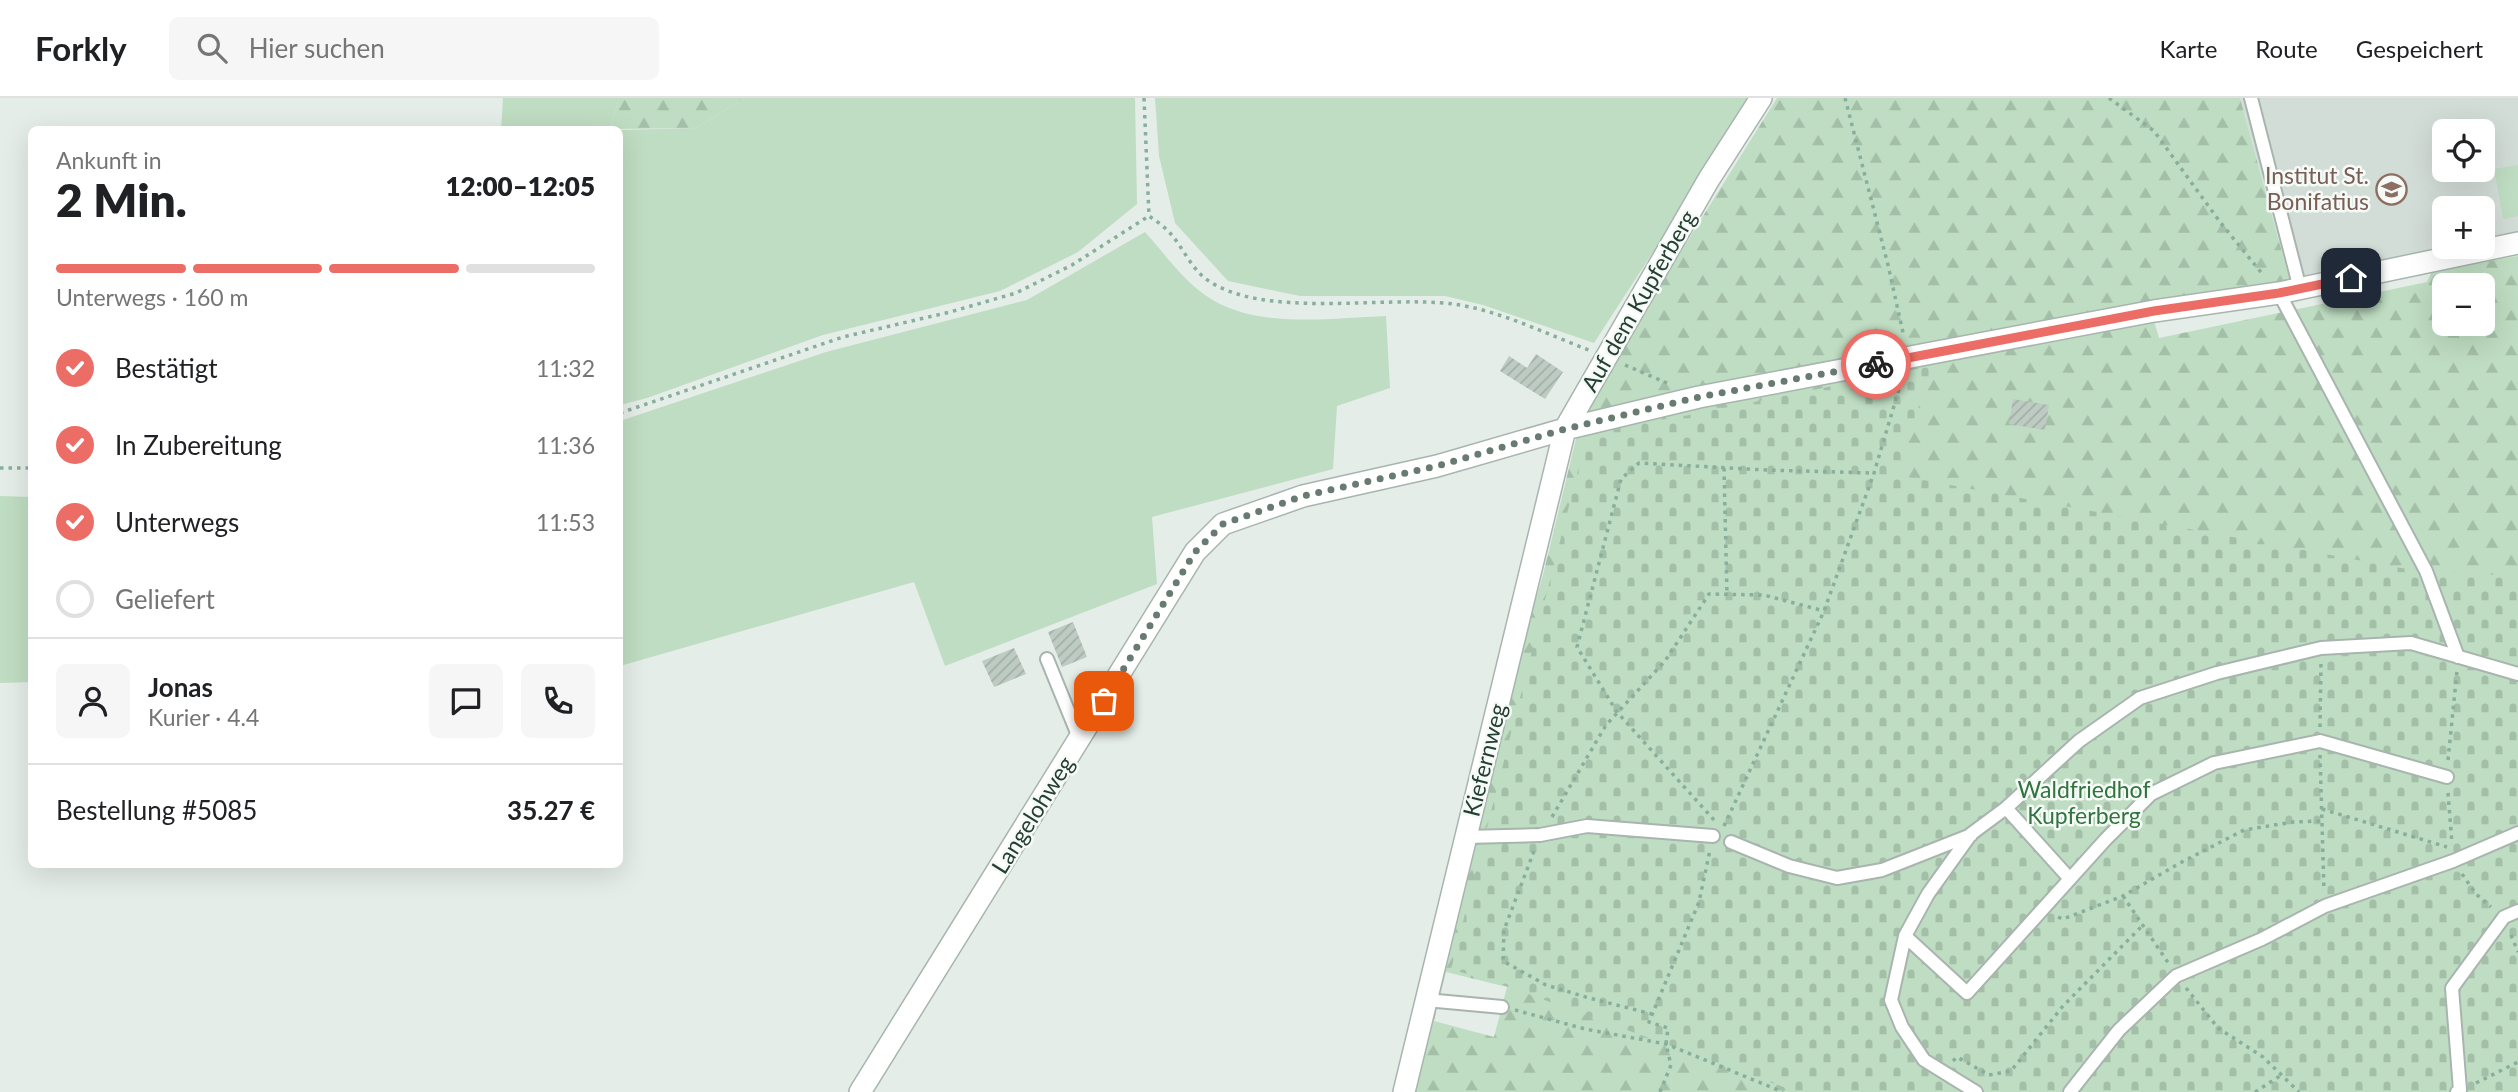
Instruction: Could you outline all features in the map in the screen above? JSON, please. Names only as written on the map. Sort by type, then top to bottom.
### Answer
[{"type":"street","name":"Auf dem Kupferberg","points":[[1565,429],[1709,179],[1761,98]]},
{"type":"street","name":"Auf dem Kupferberg","points":[[1565,429],[1699,397],[2154,311],[2290,291],[2518,243]]},
{"type":"street","name":"Langelohweg","points":[[860,1092],[1195,552],[1223,524],[1303,496],[1437,466],[1565,429]]},
{"type":"street","name":"Kiefernweg","points":[[1404,1092],[1565,429]]},
{"type":"lane","points":[[2251,98],[2290,291],[2426,571],[2458,657]]},
{"type":"lane","points":[[1731,842],[1788,866],[1837,878],[1882,870],[1971,834],[2006,808],[2078,741],[2140,698],[2217,673],[2321,648],[2411,643],[2518,674]]},
{"type":"lane","points":[[1047,659],[1080,740]]},
{"type":"lane","points":[[1905,936],[1967,993],[2151,793],[2214,764],[2320,741],[2447,777]]},
{"type":"lane","points":[[2006,808],[2070,879]]},
{"type":"lane","points":[[1466,837],[1540,835],[1587,826],[1713,836]]},
{"type":"lane","points":[[2070,1092],[2119,1030],[2176,976],[2262,939],[2325,906],[2453,861],[2518,833]]},
{"type":"lane","points":[[1971,834],[1928,894],[1905,936],[1891,1000],[1902,1027],[1924,1060],[1976,1092]]},
{"type":"lane","points":[[2458,1091],[2452,988],[2504,917],[2518,911]]},
{"type":"lane","points":[[1426,1000],[1502,1007]]},
{"type":"path","points":[[1144,98],[1149,216],[1168,231],[1205,279],[1245,298],[1289,303],[1375,301],[1454,304],[1494,314],[1607,357],[1699,397]]},
{"type":"path","points":[[1845,98],[1885,252],[1908,358],[1874,473],[1824,611],[1723,829],[1617,712],[1577,646],[1620,479],[1639,463],[1874,473]]},
{"type":"path","points":[[2109,98],[2154,131],[2220,222],[2290,291]]},
{"type":"path","points":[[623,412],[843,337],[950,312],[1016,293],[1072,265],[1149,216]]},
{"type":"path","points":[[0,468],[28,468]]},
{"type":"path","points":[[1724,468],[1727,595]]},
{"type":"path","points":[[1652,1014],[1546,985],[1503,961],[1504,930],[1540,835],[1606,725],[1665,661],[1709,594],[1765,595],[1824,611]]},
{"type":"path","points":[[2320,741],[2321,648]]},
{"type":"path","points":[[2322,809],[2452,848],[2447,777],[2458,657]]},
{"type":"path","points":[[2319,769],[2325,906]]},
{"type":"path","points":[[2042,912],[2063,919],[2123,896],[2244,830],[2292,822],[2322,821]]},
{"type":"path","points":[[1661,1092],[1671,1065],[1666,1044],[1668,1028],[1649,1022],[1699,902],[1713,836]]},
{"type":"path","points":[[2453,861],[2476,894],[2504,917],[2518,952]]},
{"type":"path","points":[[2123,896],[2176,976],[2218,1028],[2263,1057],[2299,1092]]},
{"type":"path","points":[[1941,1072],[1957,1058],[1989,1075],[2011,1071],[2063,1006],[2143,925]]},
{"type":"path","points":[[1502,1007],[1585,1029],[1666,1044],[1783,1092]]},
{"type":"path","points":[[2458,1091],[2518,1062]]},
{"type":"path","points":[[2255,1092],[2281,1076]]},
{"type":"shaded area","name":"Institut St. Bonifatius","points":[[2240,98],[2518,98],[2518,236],[2495,241],[2495,196],[2432,196],[2432,252],[2290,278]]},
{"type":"green space","points":[[503,98],[619,98],[611,126],[501,126]]},
{"type":"green space","points":[[619,98],[745,98],[696,128],[623,129],[623,126],[611,126]]},
{"type":"green space","points":[[745,98],[1135,98],[1137,204],[1078,252],[1000,291],[823,335],[623,404],[623,130],[696,128]]},
{"type":"green space","points":[[1155,98],[1753,98],[1594,343],[1483,305],[1445,296],[1300,296],[1228,281],[1175,223],[1159,156]]},
{"type":"green space","points":[[1777,98],[2240,98],[2291,285],[2149,304],[2159,338],[2427,282],[2432,271],[2518,256],[2518,1092],[1413,1092],[1466,837],[1543,575],[1584,406]],"holes":[[[1446,972],[1507,987],[1494,1037],[1434,1021]]]},
{"type":"green space","points":[[2518,165],[2518,216],[2503,219],[2495,169]]},
{"type":"green space","points":[[1145,232],[1189,281],[1224,306],[1269,318],[1386,316],[1390,388],[1337,406],[1333,469],[1152,517],[1157,584],[945,666],[914,582],[623,665],[623,420],[826,352],[1027,300]]},
{"type":"green space","name":"Waldfriedhof Kupferberg","points":[[1932,366],[1896,475],[2401,568],[2518,576],[2518,1092],[1797,1092],[1509,987],[1451,969],[1588,431],[1679,417]]},
{"type":"green space","points":[[0,496],[28,497],[28,682],[0,683]]},
{"type":"building","points":[[1536,354],[1563,372],[1545,399],[1500,371],[1509,356],[1527,368]]},
{"type":"building","points":[[2013,399],[2049,405],[2045,430],[2009,424]]},
{"type":"building","points":[[1073,622],[1087,657],[1062,667],[1048,632]]},
{"type":"building","points":[[1014,648],[1026,674],[994,687],[982,661]]},
{"type":"way so far","points":[[1104,701],[1195,552],[1223,524],[1303,496],[1437,466],[1565,429],[1699,397],[1876,364]]},
{"type":"place","name":"Institut St. Bonifatius","points":[[2392,189]]},
{"type":"route","points":[[1876,364],[2154,311],[2279,293],[2351,278]]}]
